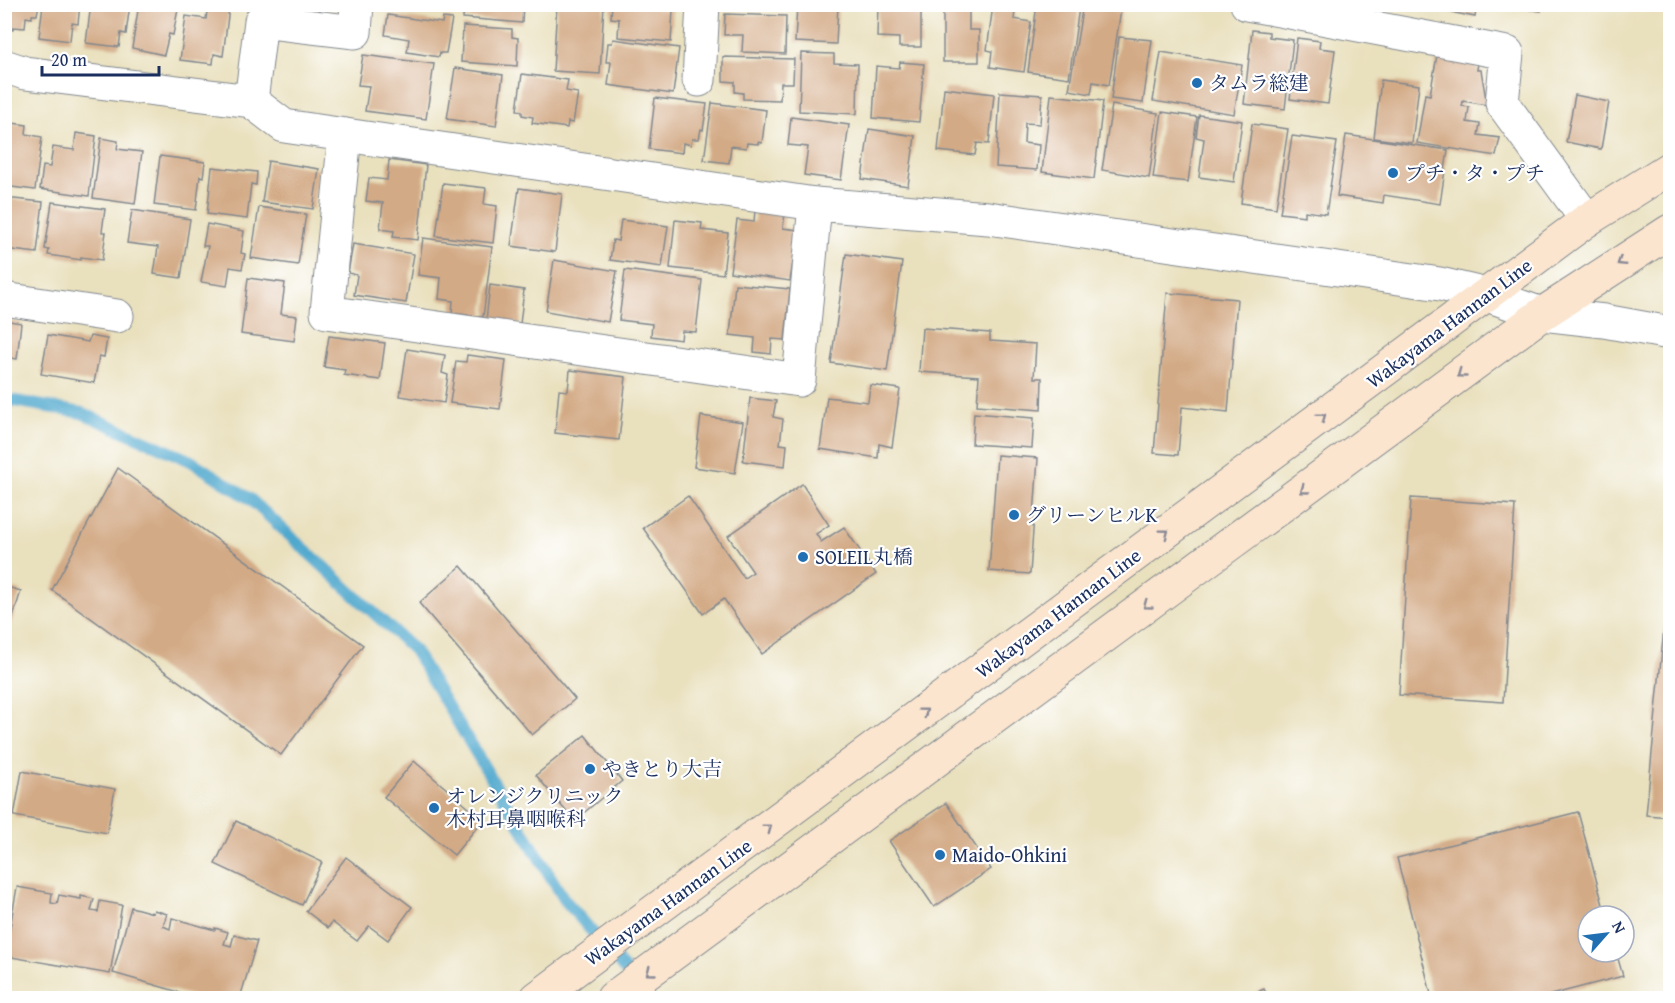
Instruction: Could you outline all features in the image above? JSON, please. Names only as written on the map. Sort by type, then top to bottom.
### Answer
[{"type":"main road","name":"Wakayama Hannan Line","points":[[549,989],[1587,220],[1671,168]]},
{"type":"main road","points":[[613,999],[1542,314],[1671,231]]},
{"type":"main road","points":[[1041,625],[1070,662]]},
{"type":"street","points":[[251,101],[261,21],[355,32],[357,4]]},
{"type":"street","points":[[699,80],[703,4]]},
{"type":"street","points":[[1247,4],[1507,53],[1502,103],[1587,220]]},
{"type":"street","points":[[4,66],[25,73],[251,101],[284,126],[815,204],[988,218],[1440,284],[1487,295],[1542,314],[1604,321],[1671,333]]},
{"type":"street","points":[[345,135],[327,312],[800,380],[815,204]]},
{"type":"street","points":[[4,299],[117,316]]},
{"type":"building","points":[[4,4],[39,4],[37,15],[32,15],[32,18],[26,17],[25,28],[13,27],[13,30],[4,29]]},
{"type":"building","points":[[43,4],[80,4],[78,24],[72,23],[70,41],[39,37]]},
{"type":"building","points":[[91,4],[130,4],[126,34],[121,33],[119,47],[86,43]]},
{"type":"building","points":[[139,4],[179,4],[173,35],[169,34],[164,55],[132,48]]},
{"type":"building","points":[[409,4],[441,4],[441,9],[409,8]]},
{"type":"building","points":[[464,4],[523,4],[522,23],[463,18]]},
{"type":"building","points":[[557,4],[604,4],[600,74],[553,71]]},
{"type":"building","points":[[612,4],[657,4],[656,9],[673,10],[671,42],[618,37],[619,19],[611,18]]},
{"type":"building","points":[[761,4],[791,4],[788,8],[761,6]]},
{"type":"building","points":[[878,4],[921,4],[921,47],[899,47],[899,38],[877,37]]},
{"type":"building","points":[[1037,4],[1064,4],[1079,7],[1069,78],[1028,72]]},
{"type":"building","points":[[1083,4],[1121,10],[1109,85],[1093,82],[1091,94],[1069,90]]},
{"type":"building","points":[[1441,4],[1477,4],[1475,17],[1440,10]]},
{"type":"building","points":[[1501,4],[1542,4],[1541,11],[1501,6]]},
{"type":"building","points":[[208,5],[229,8],[223,56],[214,54],[213,64],[180,60],[186,16],[206,19]]},
{"type":"building","points":[[797,5],[838,5],[836,44],[795,42]]},
{"type":"building","points":[[993,5],[1016,5],[1014,19],[1031,22],[1024,72],[990,67],[992,51],[987,50]]},
{"type":"building","points":[[943,9],[969,9],[969,30],[979,30],[979,62],[943,62]]},
{"type":"building","points":[[725,14],[786,16],[785,54],[742,52],[743,35],[724,35]]},
{"type":"building","points":[[388,15],[442,23],[443,18],[452,19],[446,53],[440,53],[439,57],[407,52],[409,39],[385,35]]},
{"type":"building","points":[[463,26],[512,29],[512,37],[518,38],[517,66],[461,62]]},
{"type":"building","points":[[1252,30],[1269,32],[1269,37],[1293,40],[1285,109],[1244,104]]},
{"type":"building","points":[[1119,37],[1152,40],[1143,103],[1111,99]]},
{"type":"building","points":[[1297,38],[1320,41],[1319,48],[1335,50],[1328,104],[1290,99]]},
{"type":"building","points":[[613,39],[679,48],[673,94],[608,85],[611,62],[606,62],[608,43],[612,43]]},
{"type":"building","name":"タムラ総建","points":[[1161,52],[1242,65],[1234,114],[1153,101]]},
{"type":"building","points":[[801,53],[834,54],[834,63],[858,64],[857,114],[799,111]]},
{"type":"building","points":[[363,55],[434,64],[426,119],[365,111],[369,86],[358,85]]},
{"type":"building","points":[[1437,55],[1478,62],[1477,70],[1481,70],[1487,105],[1463,101],[1462,106],[1469,107],[1467,122],[1480,124],[1478,135],[1500,138],[1496,156],[1417,143],[1425,94],[1430,95]]},
{"type":"building","points":[[723,57],[794,59],[793,83],[781,83],[780,100],[743,99],[743,93],[735,92],[735,82],[723,81]]},
{"type":"building","points":[[900,62],[924,64],[919,122],[873,118],[876,66],[899,68]]},
{"type":"building","points":[[455,68],[503,75],[496,126],[447,119]]},
{"type":"building","points":[[522,74],[568,80],[566,91],[578,93],[573,123],[568,122],[567,128],[532,123],[533,117],[522,115],[522,111],[517,110]]},
{"type":"building","points":[[1381,80],[1419,85],[1412,143],[1374,138]]},
{"type":"building","points":[[944,88],[994,94],[989,144],[977,143],[975,155],[938,151]]},
{"type":"building","points":[[1000,92],[1042,95],[1040,124],[1025,123],[1024,143],[1039,145],[1037,170],[996,167]]},
{"type":"building","points":[[1051,95],[1103,101],[1094,179],[1042,172]]},
{"type":"building","points":[[1575,95],[1609,102],[1601,149],[1566,142]]},
{"type":"building","points":[[655,98],[707,104],[703,130],[701,129],[699,139],[692,139],[691,145],[683,143],[682,153],[649,149]]},
{"type":"building","points":[[712,103],[766,110],[762,143],[747,143],[746,148],[731,146],[729,163],[704,160]]},
{"type":"building","points":[[1112,105],[1158,113],[1149,178],[1102,170]]},
{"type":"building","points":[[1162,112],[1197,117],[1188,182],[1153,178]]},
{"type":"building","points":[[1199,115],[1242,121],[1234,182],[1199,177],[1204,139],[1196,137]]},
{"type":"building","points":[[791,117],[849,125],[841,180],[804,175],[808,147],[788,145]]},
{"type":"building","points":[[4,122],[27,125],[26,134],[42,137],[35,190],[4,186]]},
{"type":"building","points":[[1252,124],[1288,129],[1276,208],[1241,203]]},
{"type":"building","points":[[869,129],[915,136],[908,186],[862,179]]},
{"type":"building","points":[[76,133],[96,136],[89,196],[40,189],[43,166],[50,167],[53,147],[74,150]]},
{"type":"building","name":"プチ・タ・プチ","points":[[1346,135],[1448,150],[1440,204],[1384,195],[1383,203],[1337,196]]},
{"type":"building","points":[[1292,136],[1337,142],[1326,214],[1305,211],[1305,216],[1280,213]]},
{"type":"building","points":[[101,138],[118,141],[117,149],[142,152],[135,204],[93,198]]},
{"type":"building","points":[[160,156],[205,162],[203,177],[200,176],[196,210],[154,205]]},
{"type":"building","points":[[389,160],[426,165],[418,240],[393,237],[394,231],[380,229],[383,203],[366,201],[369,178],[387,180]]},
{"type":"building","points":[[268,161],[319,169],[313,209],[262,202]]},
{"type":"building","points":[[212,167],[257,172],[256,185],[251,184],[247,219],[207,214]]},
{"type":"building","points":[[443,183],[486,188],[484,204],[497,206],[493,243],[436,236]]},
{"type":"building","points":[[519,188],[562,194],[555,252],[511,246]]},
{"type":"building","points":[[4,198],[43,202],[37,253],[4,249]]},
{"type":"building","points":[[52,202],[105,209],[102,232],[106,232],[102,260],[81,257],[81,260],[48,255],[49,250],[45,249]]},
{"type":"building","points":[[259,207],[306,214],[298,265],[251,258]]},
{"type":"building","points":[[132,210],[190,219],[181,278],[154,274],[158,247],[127,243]]},
{"type":"building","points":[[755,210],[785,214],[783,228],[798,230],[790,281],[730,272],[737,220],[754,222]]},
{"type":"building","points":[[621,220],[668,226],[662,267],[610,260],[613,240],[618,241]]},
{"type":"building","points":[[675,220],[702,223],[701,230],[728,233],[723,274],[670,268]]},
{"type":"building","points":[[207,224],[244,231],[241,253],[245,254],[242,269],[230,267],[227,286],[201,282],[208,246],[203,246]]},
{"type":"building","points":[[423,238],[492,247],[483,317],[452,313],[453,301],[439,299],[441,278],[418,275]]},
{"type":"building","points":[[353,244],[414,254],[406,303],[354,295],[357,275],[348,273]]},
{"type":"building","points":[[846,254],[902,262],[887,371],[831,363]]},
{"type":"building","points":[[554,260],[617,271],[608,322],[546,311]]},
{"type":"building","points":[[625,270],[702,280],[696,332],[682,331],[681,340],[651,336],[652,324],[619,320]]},
{"type":"building","points":[[248,278],[285,283],[281,314],[297,316],[294,341],[241,334]]},
{"type":"building","points":[[735,284],[790,289],[785,340],[772,339],[771,354],[754,352],[755,338],[730,335]]},
{"type":"building","points":[[490,285],[524,290],[520,324],[486,320]]},
{"type":"building","points":[[1167,293],[1237,299],[1228,412],[1182,407],[1178,455],[1154,453]]},
{"type":"building","points":[[4,320],[21,323],[17,359],[4,357]]},
{"type":"building","points":[[922,328],[990,333],[990,341],[1036,344],[1034,378],[1042,378],[1041,410],[977,405],[979,376],[919,372]]},
{"type":"building","points":[[48,335],[88,342],[90,336],[107,339],[104,357],[99,356],[94,383],[41,374]]},
{"type":"building","points":[[329,336],[385,343],[380,380],[344,375],[345,370],[324,367]]},
{"type":"building","points":[[407,349],[445,355],[442,373],[448,375],[444,403],[400,396]]},
{"type":"building","points":[[467,355],[506,360],[500,409],[450,403],[456,361],[466,362]]},
{"type":"building","points":[[570,370],[626,377],[619,440],[555,433],[559,390],[568,391]]},
{"type":"building","points":[[870,385],[900,389],[892,447],[879,444],[878,458],[820,449],[827,397],[868,402]]},
{"type":"building","points":[[750,398],[776,401],[773,417],[783,419],[780,444],[787,445],[785,466],[743,461]]},
{"type":"building","points":[[974,413],[1034,418],[1032,448],[972,444]]},
{"type":"building","points":[[701,416],[743,422],[735,473],[694,467]]},
{"type":"building","name":"グリーンヒルK","points":[[997,455],[1038,458],[1030,574],[989,571]]},
{"type":"building","points":[[118,468],[363,645],[281,755],[52,590]]},
{"type":"building","name":"SOLEIL丸橋","points":[[802,484],[829,525],[816,534],[821,542],[844,527],[876,574],[762,654],[724,599],[703,614],[643,528],[688,496],[744,578],[753,572],[728,536]]},
{"type":"building","points":[[1411,498],[1515,505],[1503,702],[1399,695]]},
{"type":"building","points":[[461,566],[575,699],[532,735],[419,603]]},
{"type":"building","points":[[4,586],[21,591],[5,643],[4,643]]},
{"type":"building","points":[[1665,618],[1670,619],[1670,817],[1646,815]]},
{"type":"building","points":[[585,735],[622,781],[574,821],[536,775]]},
{"type":"building","name":"オレンジクリニック 木村耳鼻咽喉科","points":[[414,761],[483,820],[454,855],[384,797]]},
{"type":"building","points":[[22,771],[115,789],[107,833],[14,816]]},
{"type":"building","name":"Maido-Ohkini","points":[[946,803],[991,869],[934,907],[889,841]]},
{"type":"building","points":[[1578,812],[1603,904],[1576,904],[1576,964],[1620,964],[1623,976],[1539,998],[1432,998],[1397,858]]},
{"type":"building","points":[[236,821],[322,862],[302,905],[215,864]]},
{"type":"building","points":[[346,857],[412,907],[388,940],[369,926],[357,941],[332,922],[328,928],[306,911]]},
{"type":"building","points":[[17,887],[52,893],[51,903],[57,904],[59,895],[94,899],[91,911],[98,912],[100,901],[122,905],[110,974],[5,956]]},
{"type":"building","points":[[131,907],[167,914],[163,926],[170,929],[172,918],[228,932],[224,944],[231,946],[234,935],[257,941],[240,998],[200,998],[113,973]]},
{"type":"building","points":[[1264,989],[1268,998],[1242,998]]},
{"type":"waterway","points":[[4,399],[82,413],[191,461],[250,499],[414,650],[564,899],[649,998]]},
{"type":"place","name":"タムラ総建","points":[[1197,83]]},
{"type":"place","name":"プチ・タ・プチ","points":[[1393,173]]},
{"type":"place","name":"グリーンヒルK","points":[[1014,515]]},
{"type":"place","name":"SOLEIL丸橋","points":[[803,557]]},
{"type":"place","name":"やきとり大吉","points":[[590,769]]},
{"type":"place","name":"オレンジクリニック 木村耳鼻咽喉科","points":[[434,808]]},
{"type":"place","name":"Maido-Ohkini","points":[[940,855]]}]
